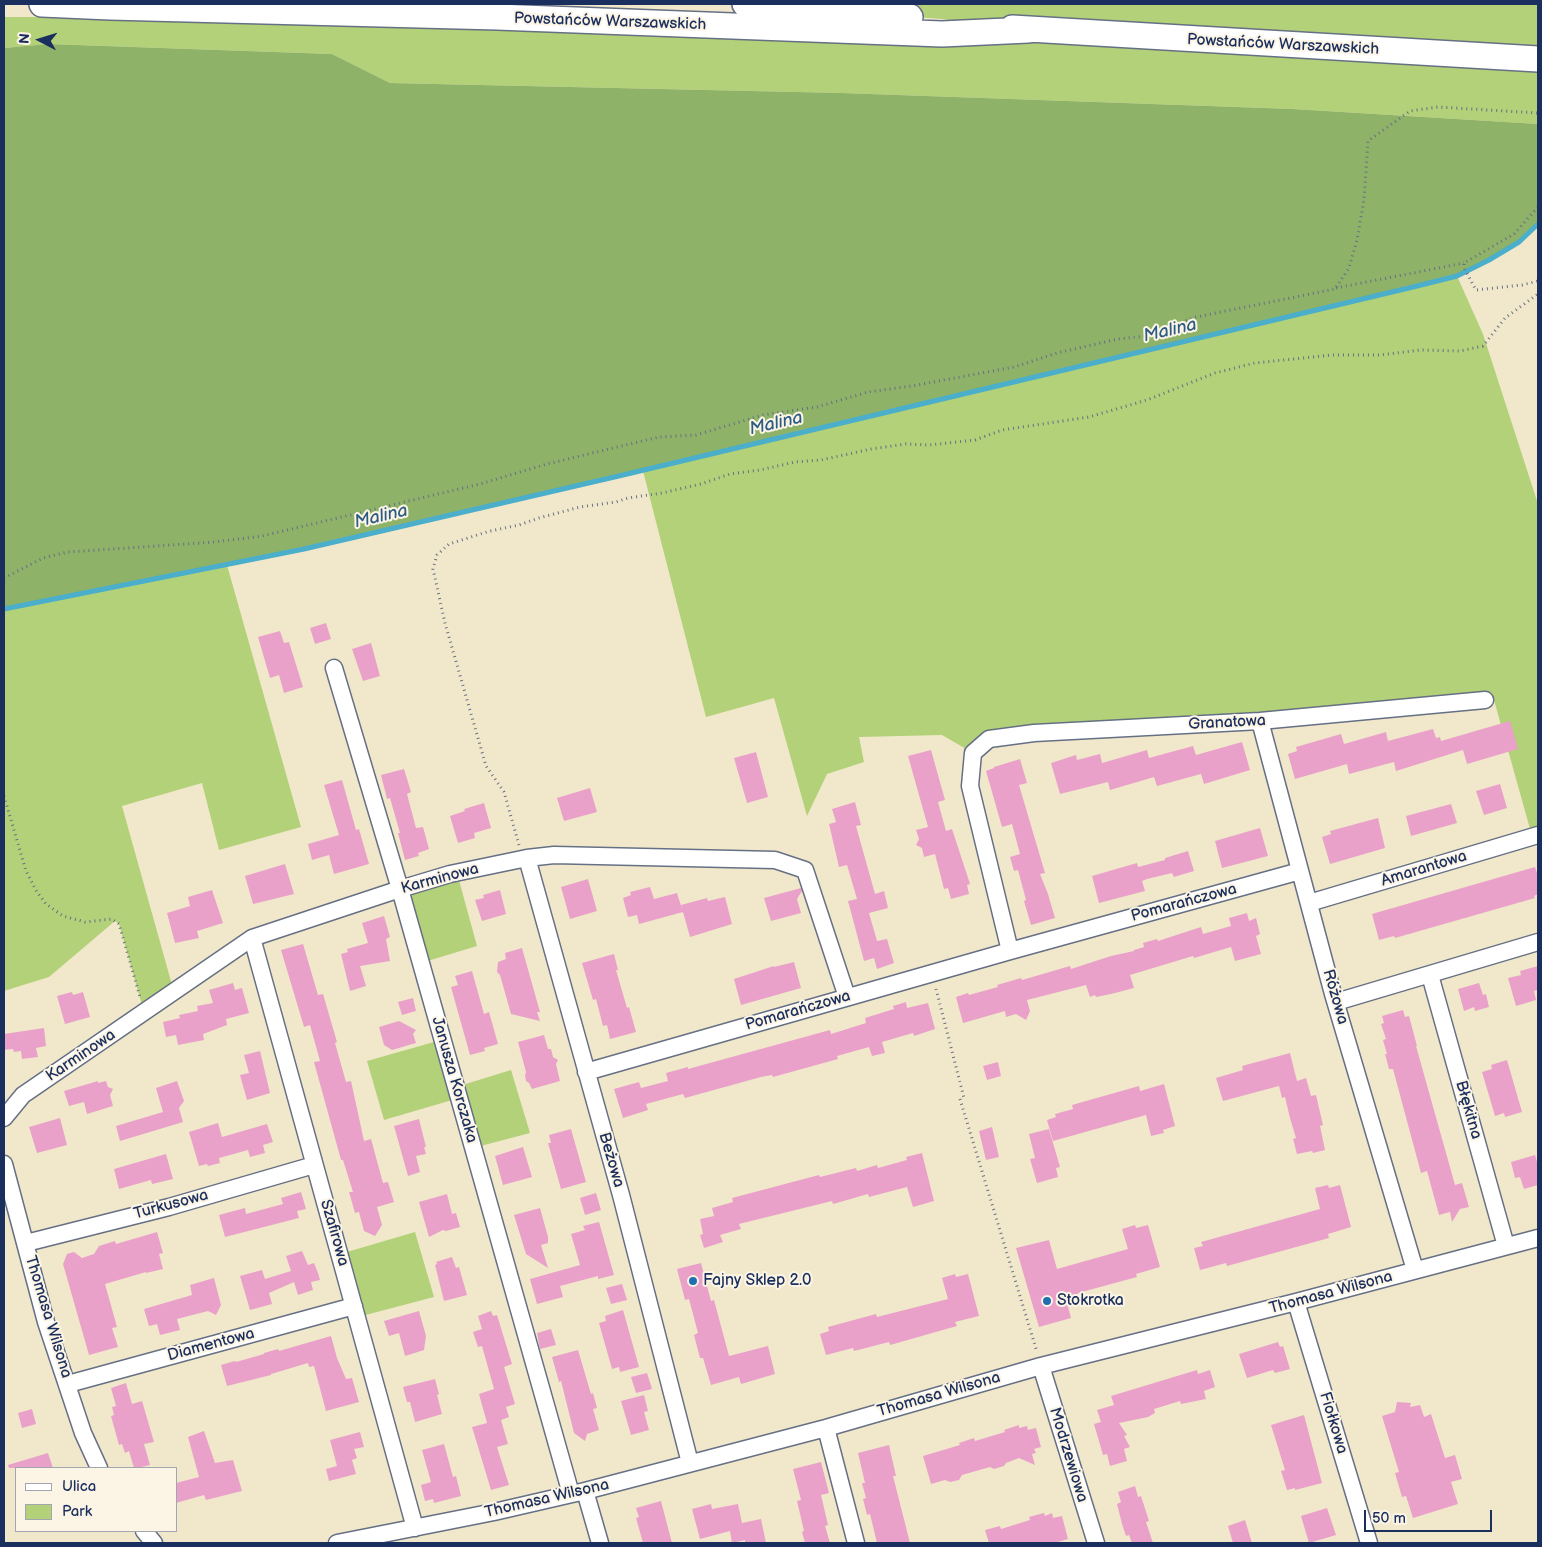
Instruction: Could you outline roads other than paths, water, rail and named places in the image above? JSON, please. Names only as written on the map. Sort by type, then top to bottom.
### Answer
[{"type":"main road","name":"Powstańców Warszawskich","points":[[42,4],[497,17],[942,34],[1028,30]]},
{"type":"main road","name":"Powstańców Warszawskich","points":[[745,4],[942,19],[1028,30],[1538,59]]},
{"type":"street","name":"Janusza Korczaka","points":[[334,668],[578,1492],[600,1543]]},
{"type":"street","name":"Granatowa","points":[[1010,951],[970,786],[973,753],[990,739],[1034,733],[1260,721],[1485,700]]},
{"type":"street","name":"Różowa","points":[[1260,721],[1336,1002],[1415,1270]]},
{"type":"street","name":"Amarantowa","points":[[1309,903],[1538,834]]},
{"type":"street","name":"Karminowa","points":[[4,1118],[23,1096],[252,938],[450,874],[525,859],[554,855],[775,860],[805,870],[847,997]]},
{"type":"street","name":"Beżowa","points":[[525,859],[621,1195],[690,1463]]},
{"type":"street","name":"Pomarańczowa","points":[[586,1072],[1010,951],[1300,872]]},
{"type":"street","name":"Szafirowa","points":[[252,938],[414,1528]]},
{"type":"street","points":[[1336,1002],[1538,942]]},
{"type":"street","name":"Błękitna","points":[[1430,975],[1506,1246]]},
{"type":"street","name":"Thomasa Wilsona","points":[[4,1164],[46,1322],[83,1433],[99,1467]]},
{"type":"street","name":"Turkusowa","points":[[26,1243],[169,1207],[314,1165]]},
{"type":"street","name":"Thomasa Wilsona","points":[[337,1543],[578,1492],[826,1428],[1041,1366],[1296,1302],[1538,1238]]},
{"type":"street","name":"Fiołkowa","points":[[1296,1302],[1369,1543]]},
{"type":"street","name":"Diamentowa","points":[[68,1384],[354,1306]]},
{"type":"street","name":"Modrzewiowa","points":[[1041,1366],[1096,1543]]},
{"type":"street","points":[[826,1428],[856,1543]]},
{"type":"street","points":[[145,1532],[154,1543]]},
{"type":"waterway","name":"Malina","points":[[4,609],[304,549],[1457,276],[1519,242],[1538,224]]},
{"type":"place","name":"Fajny Sklep 2.0","points":[[693,1281]]},
{"type":"place","name":"Stokrotka","points":[[1047,1301]]}]
